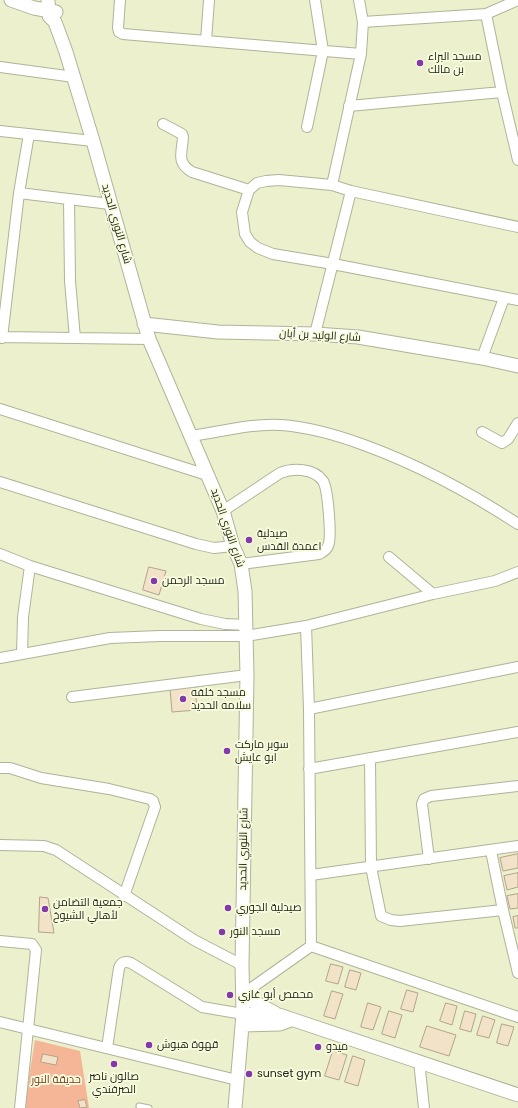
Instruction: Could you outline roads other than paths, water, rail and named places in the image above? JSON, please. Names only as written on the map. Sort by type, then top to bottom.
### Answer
[{"type":"street","points":[[11,0],[34,8],[50,6]]},
{"type":"street","points":[[120,0],[118,28],[119,32],[123,34],[361,54]]},
{"type":"street","points":[[206,41],[209,0]]},
{"type":"street","points":[[307,127],[323,51],[315,0]]},
{"type":"street","points":[[332,185],[361,54],[363,22],[359,0]]},
{"type":"street","points":[[363,22],[486,14],[518,0]]},
{"type":"street","name":"شارع النوري الحديد","points":[[50,6],[93,140],[149,339],[223,511],[233,546],[241,564],[245,591],[247,675],[242,965],[243,995],[235,1108]]},
{"type":"street","points":[[486,14],[518,160]]},
{"type":"street","points":[[0,67],[74,77]]},
{"type":"street","points":[[349,106],[502,92]]},
{"type":"street","points":[[163,124],[182,134],[181,161],[192,172],[249,190]]},
{"type":"street","points":[[0,131],[93,140]]},
{"type":"street","points":[[29,134],[19,194],[1,338],[149,339]]},
{"type":"street","points":[[518,227],[351,191],[332,185],[279,180],[257,183],[249,190],[242,212],[245,234],[250,242],[258,248],[273,254],[333,264],[518,300]]},
{"type":"street","points":[[315,334],[351,191]]},
{"type":"street","points":[[19,194],[110,204]]},
{"type":"street","points":[[69,200],[70,281],[75,338]]},
{"type":"street","points":[[482,358],[504,298]]},
{"type":"street","name":"شارع الوليد بن أبان","points":[[144,324],[218,332],[315,334],[358,337],[482,358],[518,366]]},
{"type":"street","points":[[0,408],[208,475]]},
{"type":"street","points":[[482,432],[502,443],[508,439],[518,423]]},
{"type":"street","points":[[191,436],[258,426],[281,425],[303,427],[329,433],[387,453],[445,480],[478,498],[518,524]]},
{"type":"street","points":[[223,511],[280,472],[286,470],[295,469],[309,472],[318,476],[323,482],[328,506],[330,536],[328,547],[320,554],[241,564]]},
{"type":"street","points":[[0,482],[196,544],[214,548],[233,546]]},
{"type":"street","points":[[0,554],[30,566],[201,619],[246,630]]},
{"type":"street","points":[[389,557],[433,594]]},
{"type":"street","points":[[22,654],[23,617],[30,566]]},
{"type":"street","points":[[0,658],[110,638],[306,626],[433,594],[495,581],[518,572]]},
{"type":"street","points":[[306,626],[309,708],[311,946]]},
{"type":"street","points":[[309,708],[518,667]]},
{"type":"street","points":[[72,697],[247,675]]},
{"type":"street","points":[[309,769],[518,732]]},
{"type":"street","points":[[370,758],[371,867],[381,916],[391,920],[400,921],[503,910]]},
{"type":"street","points":[[0,768],[10,768],[53,781],[109,789],[154,801],[155,807],[124,896]]},
{"type":"street","points":[[429,859],[422,804],[424,799],[431,796],[518,786]]},
{"type":"street","points":[[0,845],[44,846],[56,850],[124,896],[194,940],[242,965]]},
{"type":"street","points":[[311,875],[491,851],[518,846]]},
{"type":"street","points":[[491,851],[518,973]]},
{"type":"street","points":[[0,940],[28,943],[34,946],[36,950],[20,1108]]},
{"type":"street","points":[[311,946],[243,995],[291,1020],[312,1025],[518,1095]]},
{"type":"street","points":[[311,946],[518,1017]]},
{"type":"street","points":[[107,1048],[119,968],[123,962],[131,963],[202,1007],[242,1019],[280,1024],[291,1020]]},
{"type":"street","points":[[242,1019],[279,1015]]},
{"type":"street","points":[[0,1022],[237,1080]]},
{"type":"street","points":[[419,1061],[424,1108]]},
{"type":"lane","points":[[139,1106],[149,1108]]},
{"type":"place","name":"مسجد البراء بن مالك","points":[[420,63]]},
{"type":"place","name":"صيدلية اعمدة القدس","points":[[249,540]]},
{"type":"place","name":"مسجد الرحمن","points":[[154,581]]},
{"type":"place","name":"مسجد خلفه سلامه الحديد","points":[[183,699]]},
{"type":"place","name":"سوبر ماركت ابو عايش","points":[[227,751]]},
{"type":"place","name":"صيدلية الجوري","points":[[228,908]]},
{"type":"place","name":"جمعية التضامن لأهالي الشيوخ","points":[[45,909]]},
{"type":"place","name":"مسجد النور","points":[[222,932]]},
{"type":"place","name":"محمص أبو غازي","points":[[230,995]]},
{"type":"place","name":"قهوة هبوش","points":[[149,1045]]},
{"type":"place","name":"ميدو","points":[[318,1047]]},
{"type":"place","name":"صالون ناصر الصرفندي","points":[[114,1064]]},
{"type":"place","name":"sunset gym","points":[[249,1074]]},
{"type":"park label","name":"حديقة النور","points":[[56,1080]]}]
